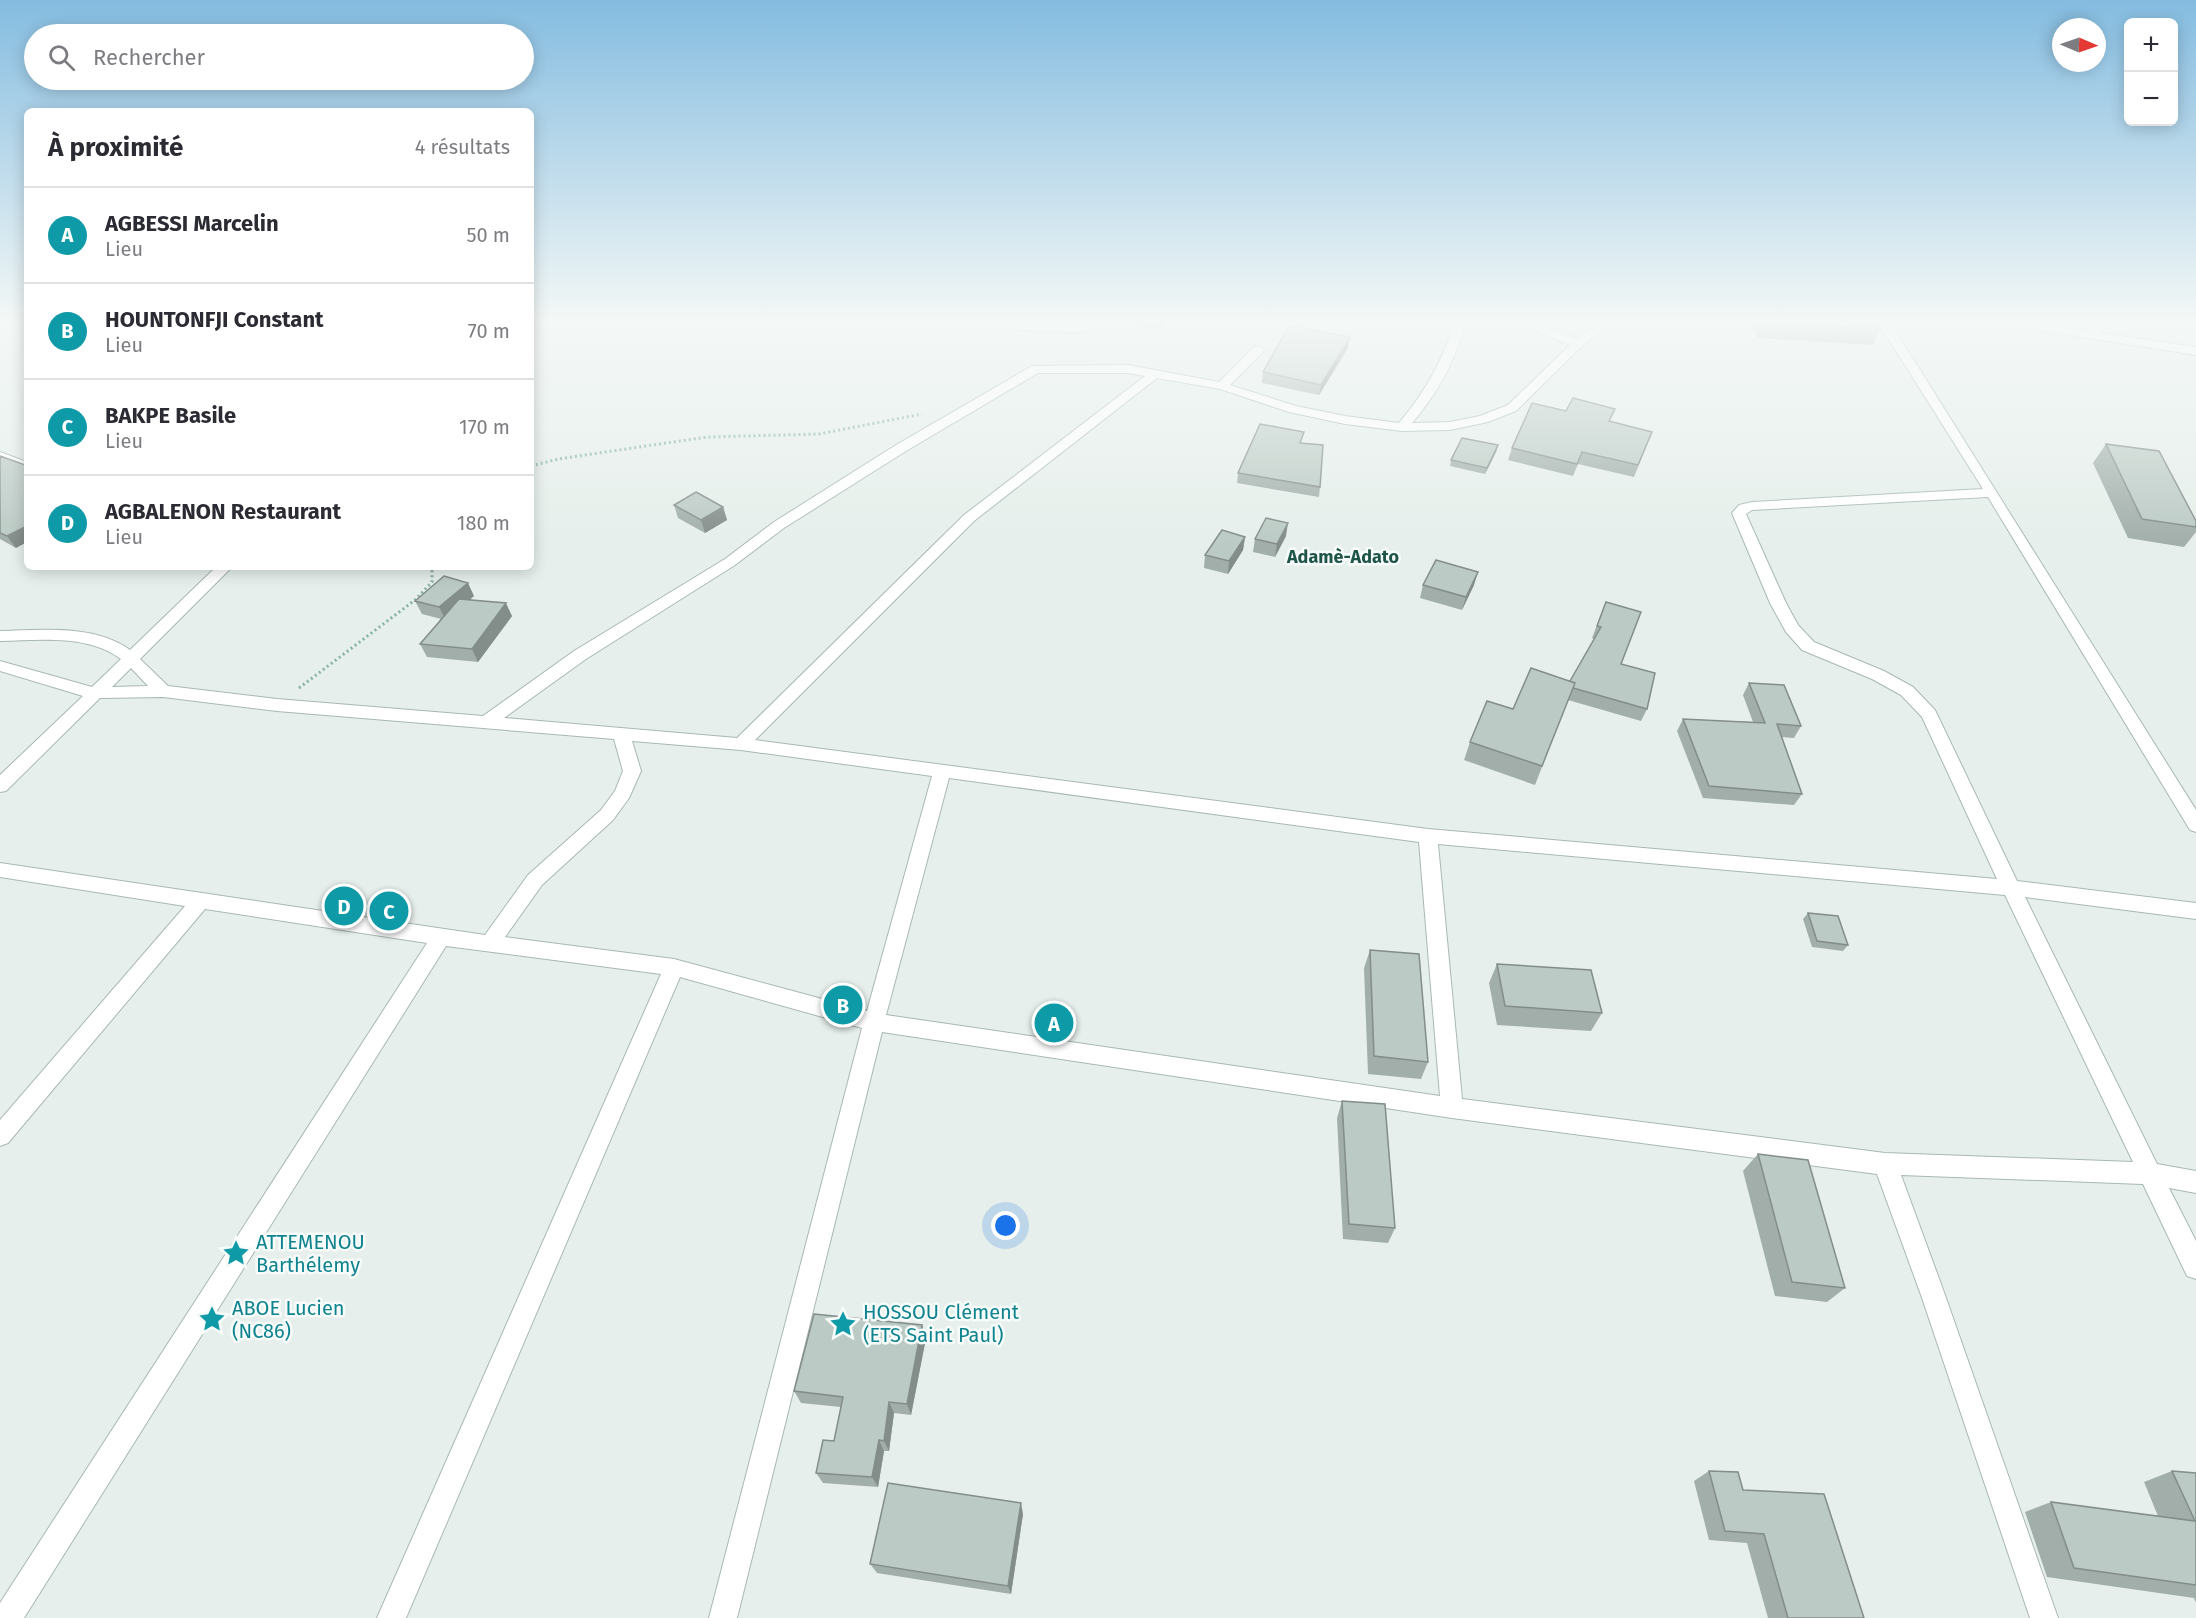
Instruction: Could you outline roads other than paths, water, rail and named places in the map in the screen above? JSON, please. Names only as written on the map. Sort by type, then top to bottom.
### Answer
[{"type":"street","points":[[488,721],[580,655],[730,562],[779,525],[992,395]]},
{"type":"street","points":[[741,744],[969,518],[1128,395]]},
{"type":"street","points":[[1248,395],[1293,409],[1345,420],[1402,427],[1450,426],[1483,418],[1512,408],[1526,395]]},
{"type":"street","points":[[1402,427],[1430,395]]},
{"type":"street","points":[[1930,395],[2196,825]]},
{"type":"street","points":[[0,456],[24,466]]},
{"type":"street","points":[[1992,493],[1752,506],[1744,508],[1739,513],[1778,603],[1792,628],[1808,646],[1878,675],[1907,691],[1929,714],[2011,888],[2196,1267]]},
{"type":"street","points":[[0,786],[222,570]]},
{"type":"street","points":[[0,636],[30,635],[84,639],[117,649],[163,691]]},
{"type":"street","points":[[0,666],[93,693],[163,691],[277,705],[488,721],[622,736],[741,744],[1428,836],[2011,888],[2196,911]]},
{"type":"street","points":[[490,943],[535,880],[608,815],[623,793],[632,771],[622,736]]},
{"type":"street","points":[[726,1617],[874,1022],[942,772]]},
{"type":"street","points":[[1428,836],[1452,1108]]},
{"type":"street","points":[[0,870],[441,937],[674,967],[874,1022],[1452,1108],[1885,1164],[2150,1173],[2196,1182]]},
{"type":"street","points":[[0,1136],[201,900]]},
{"type":"street","points":[[7,1618],[441,937]]},
{"type":"street","points":[[391,1618],[674,967]]},
{"type":"street","points":[[1885,1164],[1933,1295],[2044,1618]]},
{"type":"place","name":"AGBALENON Restaurant","points":[[344,906]]},
{"type":"place","name":"BAKPE Basile","points":[[389,911]]},
{"type":"place","name":"HOUNTONFJI Constant","points":[[843,1005]]},
{"type":"place","name":"AGBESSI Marcelin","points":[[1054,1023]]},
{"type":"place","name":"ATTEMENOU Barthélemy","points":[[236,1253]]},
{"type":"place","name":"ABOE Lucien (NC86)","points":[[212,1319]]},
{"type":"place","name":"HOSSOU Clément (ETS Saint Paul)","points":[[843,1324]]},
{"type":"district","name":"Adamè-Adato","points":[[1343,557]]}]
